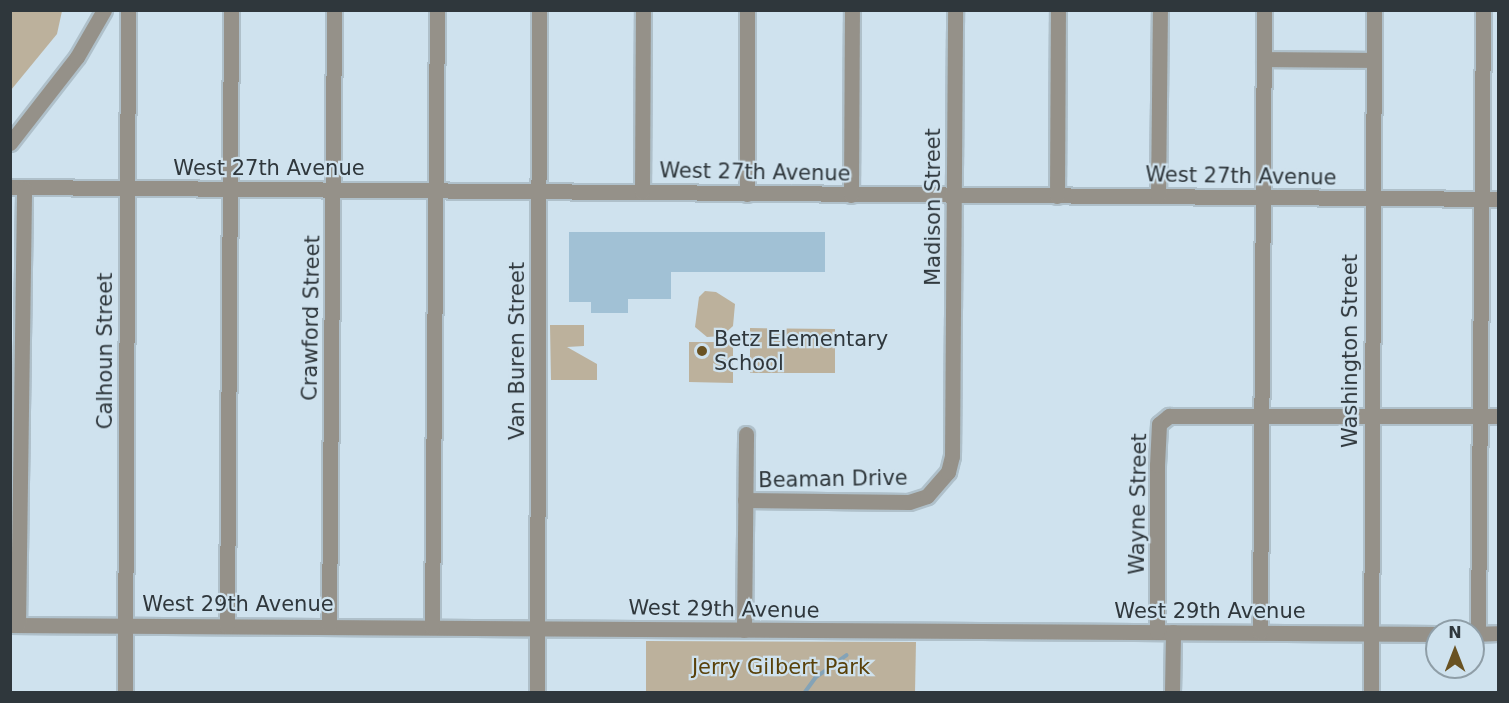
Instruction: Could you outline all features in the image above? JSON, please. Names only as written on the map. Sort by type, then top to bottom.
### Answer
[{"type":"street","points":[[10,143],[77,57],[104,10]]},
{"type":"street","name":"Calhoun Street","points":[[125,693],[128,10]]},
{"type":"street","points":[[227,626],[231,10]]},
{"type":"street","name":"Crawford Street","points":[[329,626],[334,10]]},
{"type":"street","points":[[432,627],[437,10]]},
{"type":"street","name":"Van Buren Street","points":[[537,693],[539,10]]},
{"type":"street","points":[[642,192],[643,10]]},
{"type":"street","points":[[747,10],[747,194]]},
{"type":"street","points":[[851,195],[852,10]]},
{"type":"street","name":"Madison Street","points":[[952,403],[955,10]]},
{"type":"street","points":[[1057,196],[1058,10]]},
{"type":"street","points":[[1158,196],[1160,10]]},
{"type":"street","points":[[1260,632],[1264,10]]},
{"type":"street","name":"Washington Street","points":[[1371,693],[1374,10]]},
{"type":"street","points":[[1475,619],[1483,10]]},
{"type":"street","points":[[1264,60],[1373,60]]},
{"type":"street","points":[[14,625],[17,188]]},
{"type":"street","name":"West 27th Avenue","points":[[17,188],[1498,199]]},
{"type":"street","name":"Beaman Drive","points":[[745,500],[884,503],[927,496],[948,472],[952,456],[952,403]]},
{"type":"street","name":"Wayne Street","points":[[1172,693],[1165,632],[1157,465],[1160,424],[1168,416],[1261,416]]},
{"type":"street","points":[[1261,416],[1498,416]]},
{"type":"street","points":[[744,630],[746,434]]},
{"type":"street","name":"West 29th Avenue","points":[[14,625],[1425,634]]},
{"type":"green space","points":[[11,10],[62,11],[57,34],[11,90]]},
{"type":"green space","points":[[705,291],[716,292],[735,304],[733,326],[722,336],[707,337],[695,327],[699,297]]},
{"type":"green space","points":[[550,325],[584,325],[584,346],[567,347],[597,364],[597,380],[551,380]]},
{"type":"green space","points":[[750,328],[835,329],[835,373],[750,373]]},
{"type":"green space","points":[[689,342],[733,342],[733,383],[689,382]]},
{"type":"green space","name":"Jerry Gilbert Park","points":[[646,641],[916,642],[915,692],[646,692]]},
{"type":"building","name":"Betz Elementary School","points":[[569,232],[825,232],[825,272],[671,272],[671,299],[628,299],[628,313],[591,313],[591,302],[569,302]]},
{"type":"waterway","points":[[805,692],[815,678],[847,655]]},
{"type":"place","name":"Betz Elementary School","points":[[702,351]]}]
